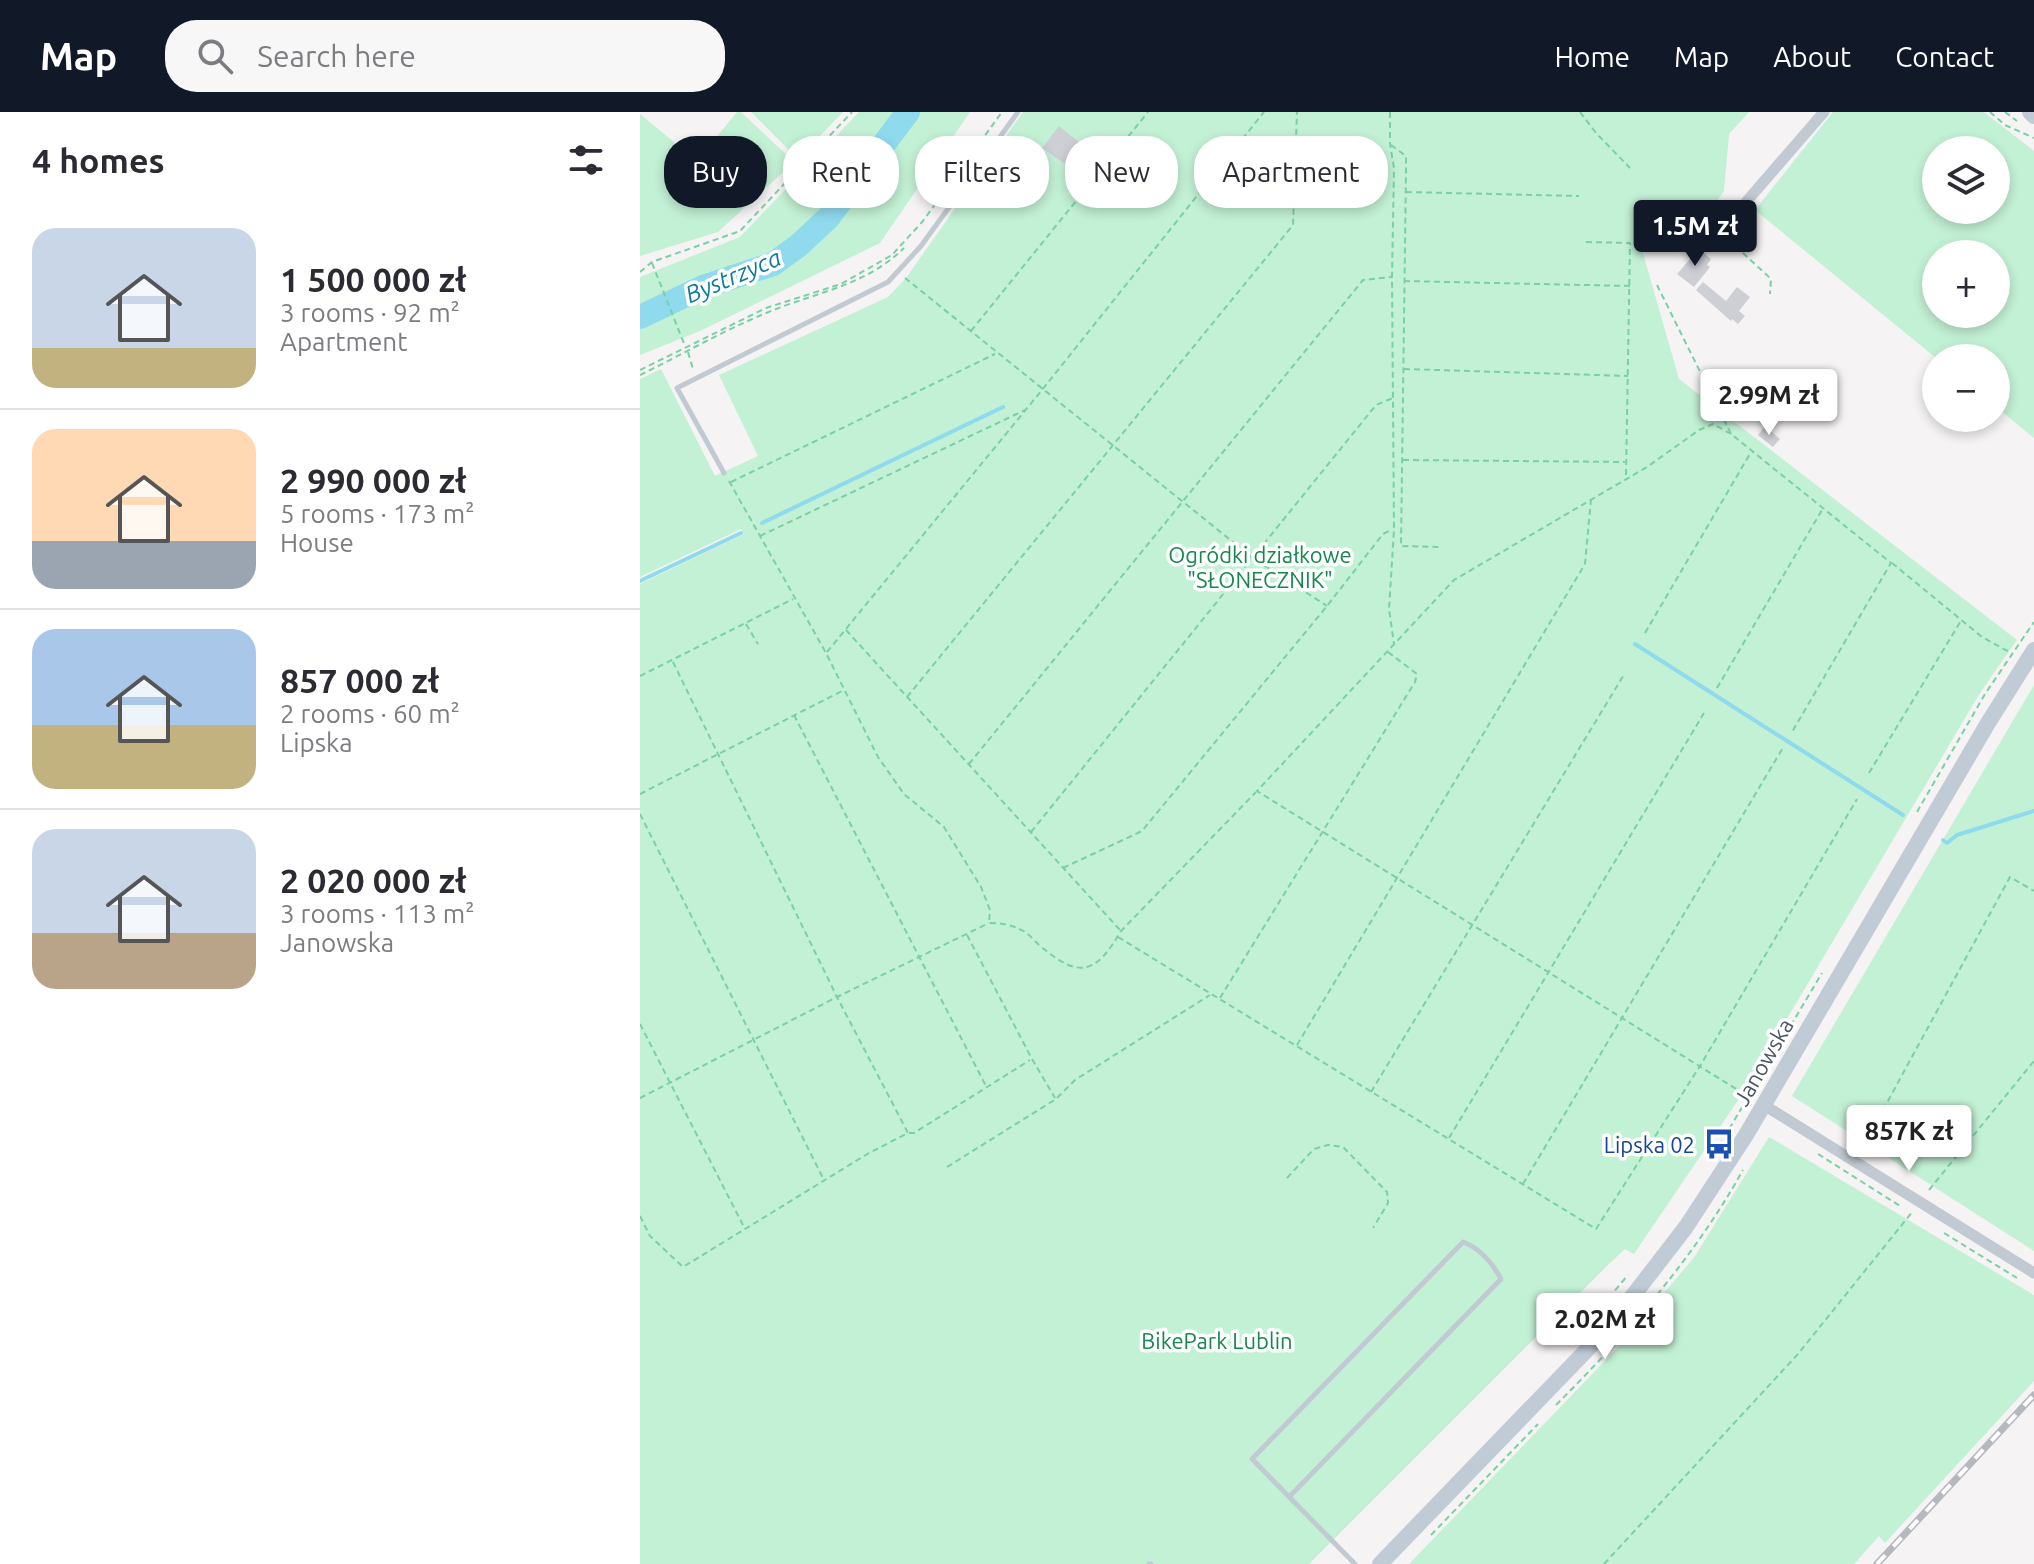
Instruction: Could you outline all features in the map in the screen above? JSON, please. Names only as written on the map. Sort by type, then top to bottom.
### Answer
[{"type":"street","points":[[1746,202],[1824,112]]},
{"type":"street","name":"Janowska","points":[[1380,1564],[1616,1319],[1698,1211],[2030,656]]},
{"type":"street","points":[[1764,1105],[2034,1273]]},
{"type":"lane","points":[[724,473],[677,388],[888,282],[921,246],[1018,112]]},
{"type":"lane","points":[[1290,1496],[1501,1279],[1494,1265],[1475,1247],[1463,1242],[1252,1459],[1355,1564]]},
{"type":"path","points":[[640,272],[652,262],[740,231],[852,112]]},
{"type":"path","points":[[640,373],[781,302],[841,284],[892,255],[923,221],[1002,112]]},
{"type":"path","points":[[687,350],[784,306],[843,287],[894,258],[926,224],[1008,112]]},
{"type":"path","points":[[971,332],[1148,112]]},
{"type":"path","points":[[826,653],[1027,409],[1264,112]]},
{"type":"path","points":[[907,697],[1293,225],[1297,112]]},
{"type":"path","points":[[1390,112],[1394,168],[1394,530],[1389,609],[1394,645]]},
{"type":"path","points":[[1580,112],[1630,168]]},
{"type":"path","points":[[1990,112],[2005,125],[2034,138]]},
{"type":"path","points":[[1390,144],[1406,156],[1401,546],[1441,547]]},
{"type":"path","points":[[1405,192],[1579,196]]},
{"type":"path","points":[[1746,202],[1723,209],[1715,216],[1714,226],[1771,279],[1770,294]]},
{"type":"path","points":[[1586,242],[1630,243],[1626,478]]},
{"type":"path","points":[[652,262],[696,378]]},
{"type":"path","points":[[969,764],[1363,280],[1392,277]]},
{"type":"path","points":[[888,282],[906,278],[1254,559],[1327,606]]},
{"type":"path","points":[[1403,281],[1630,286]]},
{"type":"path","points":[[1657,285],[1731,434]]},
{"type":"path","points":[[729,483],[996,353]]},
{"type":"path","points":[[1402,369],[1628,376]]},
{"type":"path","points":[[1031,832],[1376,405],[1393,398]]},
{"type":"path","points":[[759,536],[1027,409]]},
{"type":"path","points":[[640,1098],[989,923],[1003,923],[1024,932],[1067,967],[1092,967],[1108,953],[1121,931],[1454,580],[1647,467],[1699,430],[1713,424],[1731,434],[1982,637],[2030,656]]},
{"type":"path","points":[[1645,633],[1752,451]]},
{"type":"path","points":[[1402,460],[1626,462]]},
{"type":"path","points":[[724,473],[826,653],[878,757],[904,794],[944,827],[981,887],[990,910],[989,923]]},
{"type":"path","points":[[1296,1046],[1585,564],[1592,498]]},
{"type":"path","points":[[1717,688],[1823,508]]},
{"type":"path","points":[[1063,868],[1142,831],[1383,534],[1394,530]]},
{"type":"path","points":[[1792,732],[1891,563]]},
{"type":"path","points":[[640,676],[794,599]]},
{"type":"path","points":[[1869,773],[1962,619]]},
{"type":"path","points":[[745,623],[758,644]]},
{"type":"path","points":[[845,629],[1121,931]]},
{"type":"path","points":[[1220,999],[1415,682],[1417,674],[1388,652]]},
{"type":"path","points":[[672,660],[837,997],[908,1133]]},
{"type":"path","points":[[1371,1092],[1625,673]]},
{"type":"path","points":[[640,794],[844,690]]},
{"type":"path","points":[[1449,1139],[1704,713]]},
{"type":"path","points":[[794,715],[986,1086]]},
{"type":"path","points":[[1523,1184],[1784,746]]},
{"type":"path","points":[[1257,791],[1764,1105]]},
{"type":"path","points":[[1118,937],[1596,1229],[1700,1066],[1857,799]]},
{"type":"path","points":[[640,814],[824,1180]]},
{"type":"path","points":[[1883,1110],[2010,877],[2034,891]]},
{"type":"path","points":[[966,934],[1056,1099]]},
{"type":"path","points":[[947,1167],[1056,1099],[1075,1080],[1212,994]]},
{"type":"path","points":[[640,1024],[745,1229]]},
{"type":"path","points":[[640,1216],[650,1236],[683,1267],[824,1180],[908,1133],[914,1133],[1032,1059]]},
{"type":"path","points":[[1604,1564],[1798,1354],[2034,1061]]},
{"type":"path","points":[[1717,1150],[1741,1109]]},
{"type":"path","points":[[1287,1178],[1314,1149],[1328,1145],[1343,1147],[1387,1192],[1388,1203],[1373,1228]]},
{"type":"path","points":[[1566,1350],[1631,1273]]},
{"type":"green space","points":[[737,112],[741,112],[766,136],[717,136]]},
{"type":"green space","points":[[751,112],[843,112],[820,136],[783,136],[783,144]]},
{"type":"green space","points":[[859,112],[970,112],[954,136],[915,136],[915,192],[880,243],[700,331],[640,355],[640,277],[740,237],[783,192],[783,208],[899,208],[899,136],[836,136]]},
{"type":"green space","name":"Ogródki działkowe \"SŁONECZNIK\"","points":[[1023,112],[1749,112],[1729,134],[1724,191],[1697,228],[1639,239],[1679,379],[2017,640],[1980,693],[1743,1093],[1634,1254],[1625,1249],[1610,1263],[1309,1564],[640,1564],[640,584],[744,534],[741,529],[640,577],[640,379],[661,369],[715,476],[758,456],[719,375],[888,297],[906,278],[955,208],[1049,208],[1049,136],[1006,136]]},
{"type":"green space","points":[[1833,112],[1984,112],[2034,151],[2034,438],[2010,418],[2010,344],[1922,344],[1922,347],[1755,210]]},
{"type":"green space","points":[[640,114],[667,136],[664,136],[664,208],[744,208],[718,232],[640,256]]},
{"type":"green space","points":[[767,137],[783,152],[783,172],[767,187]]},
{"type":"green space","points":[[2034,685],[2034,1251],[1792,1096]]},
{"type":"green space","points":[[1769,1137],[2034,1295],[2034,1381],[1885,1543],[1879,1536],[1854,1564],[1409,1564],[1626,1339],[1695,1256]]},
{"type":"building","points":[[1059,126],[1071,136],[1065,136],[1065,164],[1049,153],[1049,139]]},
{"type":"building","points":[[1699,249],[1711,259],[1707,265],[1710,267],[1694,287],[1677,274]]},
{"type":"building","points":[[1703,282],[1726,301],[1737,287],[1750,297],[1739,311],[1745,316],[1738,324],[1696,290]]},
{"type":"building","points":[[1758,381],[1773,394],[1765,403],[1750,391]]},
{"type":"building","points":[[1765,426],[1780,439],[1773,447],[1758,435]]},
{"type":"waterway","name":"Bystrzyca","points":[[640,317],[703,287],[773,264],[798,246],[828,218],[908,112]]},
{"type":"waterway","points":[[762,523],[1003,407]]},
{"type":"waterway","points":[[640,581],[741,533]]},
{"type":"waterway","points":[[1635,644],[1903,815]]},
{"type":"waterway","points":[[1943,840],[1947,843],[1957,835],[2034,811]]},
{"type":"railway","points":[[1877,1564],[2034,1395]]},
{"type":"place","name":"Lipska 02","points":[[1719,1144]]},
{"type":"park label","name":"BikePark Lublin","points":[[1217,1340]]}]
